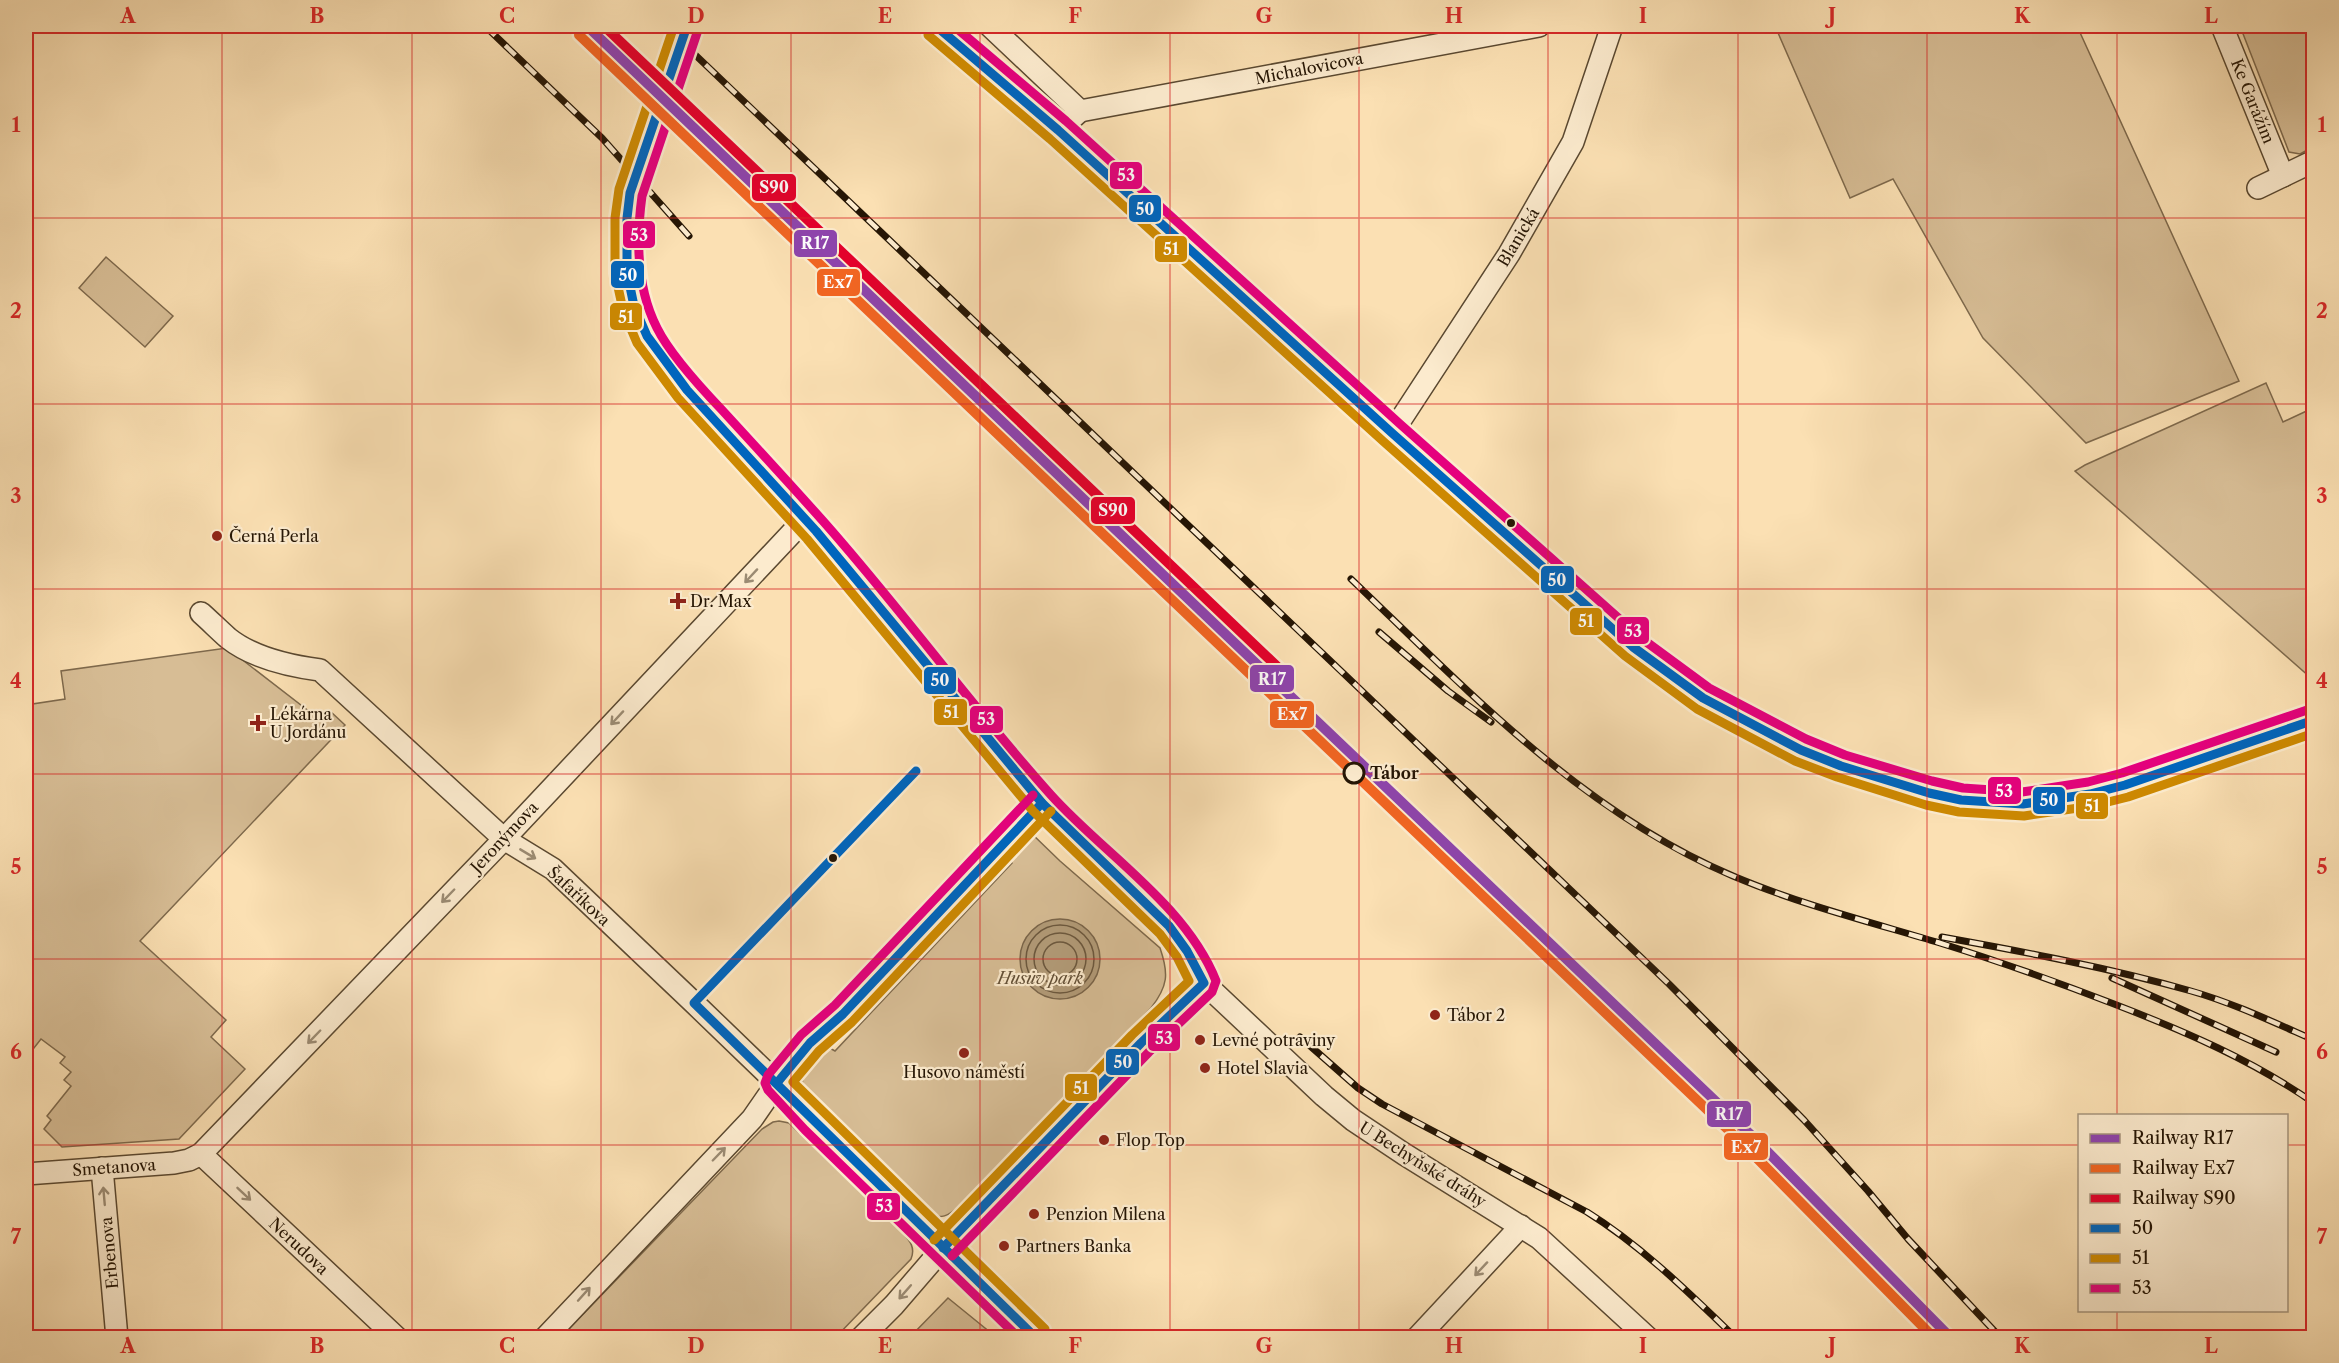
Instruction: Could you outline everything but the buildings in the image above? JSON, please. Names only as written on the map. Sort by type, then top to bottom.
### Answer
[{"type":"street","points":[[687,26],[630,193],[627,218],[627,272],[634,306],[647,336],[687,390],[805,519],[1042,803],[1169,926],[1187,951],[1204,983],[1141,1043],[943,1248],[894,1305],[861,1338]]},
{"type":"street","points":[[936,26],[1058,130],[1392,433],[1633,647],[1703,698],[1801,750],[1841,766],[1961,800],[2023,804],[2090,794],[2125,785],[2313,720]]},
{"type":"street","points":[[990,26],[1080,111],[1058,130]]},
{"type":"street","name":"Michalovicova","points":[[1080,111],[1539,26]]},
{"type":"street","name":"Blanická","points":[[1392,433],[1509,254],[1573,142],[1612,26]]},
{"type":"street","name":"Ke Garážím","points":[[2222,26],[2283,176]]},
{"type":"street","points":[[2258,188],[2313,161]]},
{"type":"street","name":"Jeronýmova","points":[[201,1154],[504,839],[805,519]]},
{"type":"street","name":"Šafaříkova","points":[[201,613],[230,640],[252,651],[290,666],[320,670],[504,839],[553,869],[777,1083]]},
{"type":"street","points":[[544,1338],[752,1119],[777,1083],[810,1043],[843,1014],[1042,803]]},
{"type":"street","name":"U Bechyňské dráhy","points":[[1204,983],[1289,1065],[1353,1120],[1521,1226],[1555,1251],[1648,1338]]},
{"type":"street","points":[[777,1083],[813,1121],[1037,1338]]},
{"type":"street","name":"Smetanova","points":[[26,1173],[181,1162],[201,1154]]},
{"type":"street","name":"Nerudova","points":[[201,1154],[397,1338]]},
{"type":"street","name":"Erbenova","points":[[102,1168],[117,1338]]},
{"type":"street","points":[[1418,1338],[1521,1226]]},
{"type":"green space","points":[[1775,26],[2077,26],[2239,381],[2086,443],[1983,338],[1893,179],[1850,198]]},
{"type":"green space","points":[[2240,26],[2313,26],[2313,147],[2300,154],[2289,152]]},
{"type":"green space","points":[[106,257],[173,316],[145,347],[79,288]]},
{"type":"green space","points":[[2266,383],[2283,422],[2313,408],[2314,678],[2311,678],[2075,471]]},
{"type":"green space","points":[[227,648],[310,712],[331,712],[345,725],[140,941],[226,1020],[211,1037],[245,1069],[179,1139],[62,1147],[44,1129],[51,1120],[47,1116],[71,1086],[64,1080],[71,1072],[60,1063],[65,1057],[41,1039],[26,1058],[26,705],[65,699],[61,671]]},
{"type":"green space","name":"Husův park","points":[[1028,833],[1031,833],[1160,948],[1166,973],[1164,986],[1151,1008],[964,1202],[949,1214],[934,1216],[922,1211],[804,1090],[803,1078],[808,1066],[817,1055],[826,1046],[835,1051],[1012,863],[1004,856]]},
{"type":"green space","points":[[779,1121],[789,1123],[902,1232],[912,1247],[911,1259],[836,1337],[561,1337],[762,1129]]},
{"type":"green space","points":[[948,1298],[996,1337],[910,1337]]},
{"type":"water","points":[[1060,919],[1075,922],[1088,931],[1097,944],[1100,959],[1097,974],[1088,987],[1075,996],[1060,999],[1045,996],[1032,987],[1023,974],[1020,959],[1023,944],[1032,931],[1045,922]]},
{"type":"railway","points":[[485,26],[602,138],[689,236]]},
{"type":"railway","points":[[665,26],[1669,984],[1804,1120],[1908,1239],[2001,1338]]},
{"type":"railway","points":[[1351,579],[1483,705],[1529,745],[1576,783],[1626,818],[1678,849],[1733,876],[1783,895],[1984,957],[2140,1014],[2242,1060],[2314,1103]]},
{"type":"railway","points":[[1379,632],[1448,691],[1491,722]]},
{"type":"railway","points":[[1942,937],[2099,968],[2191,991],[2238,1007],[2314,1040]]},
{"type":"railway","points":[[2112,978],[2276,1052]]},
{"type":"railway","points":[[1300,1037],[1358,1088],[1382,1104],[1587,1212],[1608,1226],[1664,1271],[1736,1338]]},
{"type":"rail line","name":"R17","points":[[587,26],[1749,1133],[1951,1338]]},
{"type":"rail line","name":"S90","points":[[604,26],[1283,672]]},
{"type":"rail line","name":"Ex7","points":[[579,35],[1741,1142],[1934,1338]]},
{"type":"transit line","name":"51","points":[[674,26],[619,189],[615,218],[615,273],[623,310],[637,343],[678,398],[807,539],[1033,811],[1160,934],[1177,957],[1189,981],[1132,1035],[934,1240]]},
{"type":"transit line","name":"50","points":[[687,26],[630,193],[627,218],[627,272],[634,306],[647,336],[687,390],[816,531],[1042,803],[1169,926],[1187,951],[1204,983],[1141,1043],[943,1248]]},
{"type":"transit line","name":"50","points":[[936,26],[1058,130],[1392,433],[1633,647],[1703,698],[1801,750],[1841,766],[1929,793],[1961,800],[2023,804],[2090,794],[2125,785],[2314,720]]},
{"type":"transit line","name":"53","points":[[954,26],[1066,121],[1400,424],[1641,638],[1709,688],[1806,739],[1845,755],[1932,781],[1963,788],[2022,792],[2088,782],[2122,773],[2310,709]]},
{"type":"transit line","name":"53","points":[[698,30],[642,196],[639,263],[645,296],[657,328],[686,370],[811,507],[1051,795],[1165,904],[1185,928],[1216,981],[1212,992],[1149,1052],[952,1256]]},
{"type":"transit line","name":"51","points":[[928,35],[1050,139],[1384,442],[1625,656],[1697,709],[1795,761],[1926,805],[1959,812],[2024,816],[2092,806],[2128,797],[2314,733]]},
{"type":"transit line","name":"50","points":[[916,771],[694,1003],[1036,1338]]},
{"type":"transit line","name":"53","points":[[1019,1338],[805,1130],[768,1090],[765,1083],[768,1075],[801,1035],[835,1005],[1033,795]]},
{"type":"transit line","name":"50","points":[[777,1083],[810,1043],[843,1014],[1042,803]]},
{"type":"transit line","name":"51","points":[[1045,1329],[793,1082],[819,1051],[852,1022],[1051,811]]},
{"type":"place","name":"Černá Perla","points":[[217,536]]},
{"type":"place","name":"Dr. Max","points":[[678,601]]},
{"type":"place","name":"Lékárna U Jordánu","points":[[258,723]]},
{"type":"place","name":"Tábor","points":[[1354,773]]},
{"type":"place","name":"Tábor 2","points":[[1435,1015]]},
{"type":"place","name":"Levné potraviny","points":[[1200,1040]]},
{"type":"place","name":"Husovo náměstí","points":[[964,1053]]},
{"type":"place","name":"Hotel Slavia","points":[[1205,1068]]},
{"type":"place","name":"Flop Top","points":[[1104,1140]]},
{"type":"place","name":"Penzion Milena","points":[[1034,1214]]},
{"type":"place","name":"Partners Banka","points":[[1004,1246]]}]
